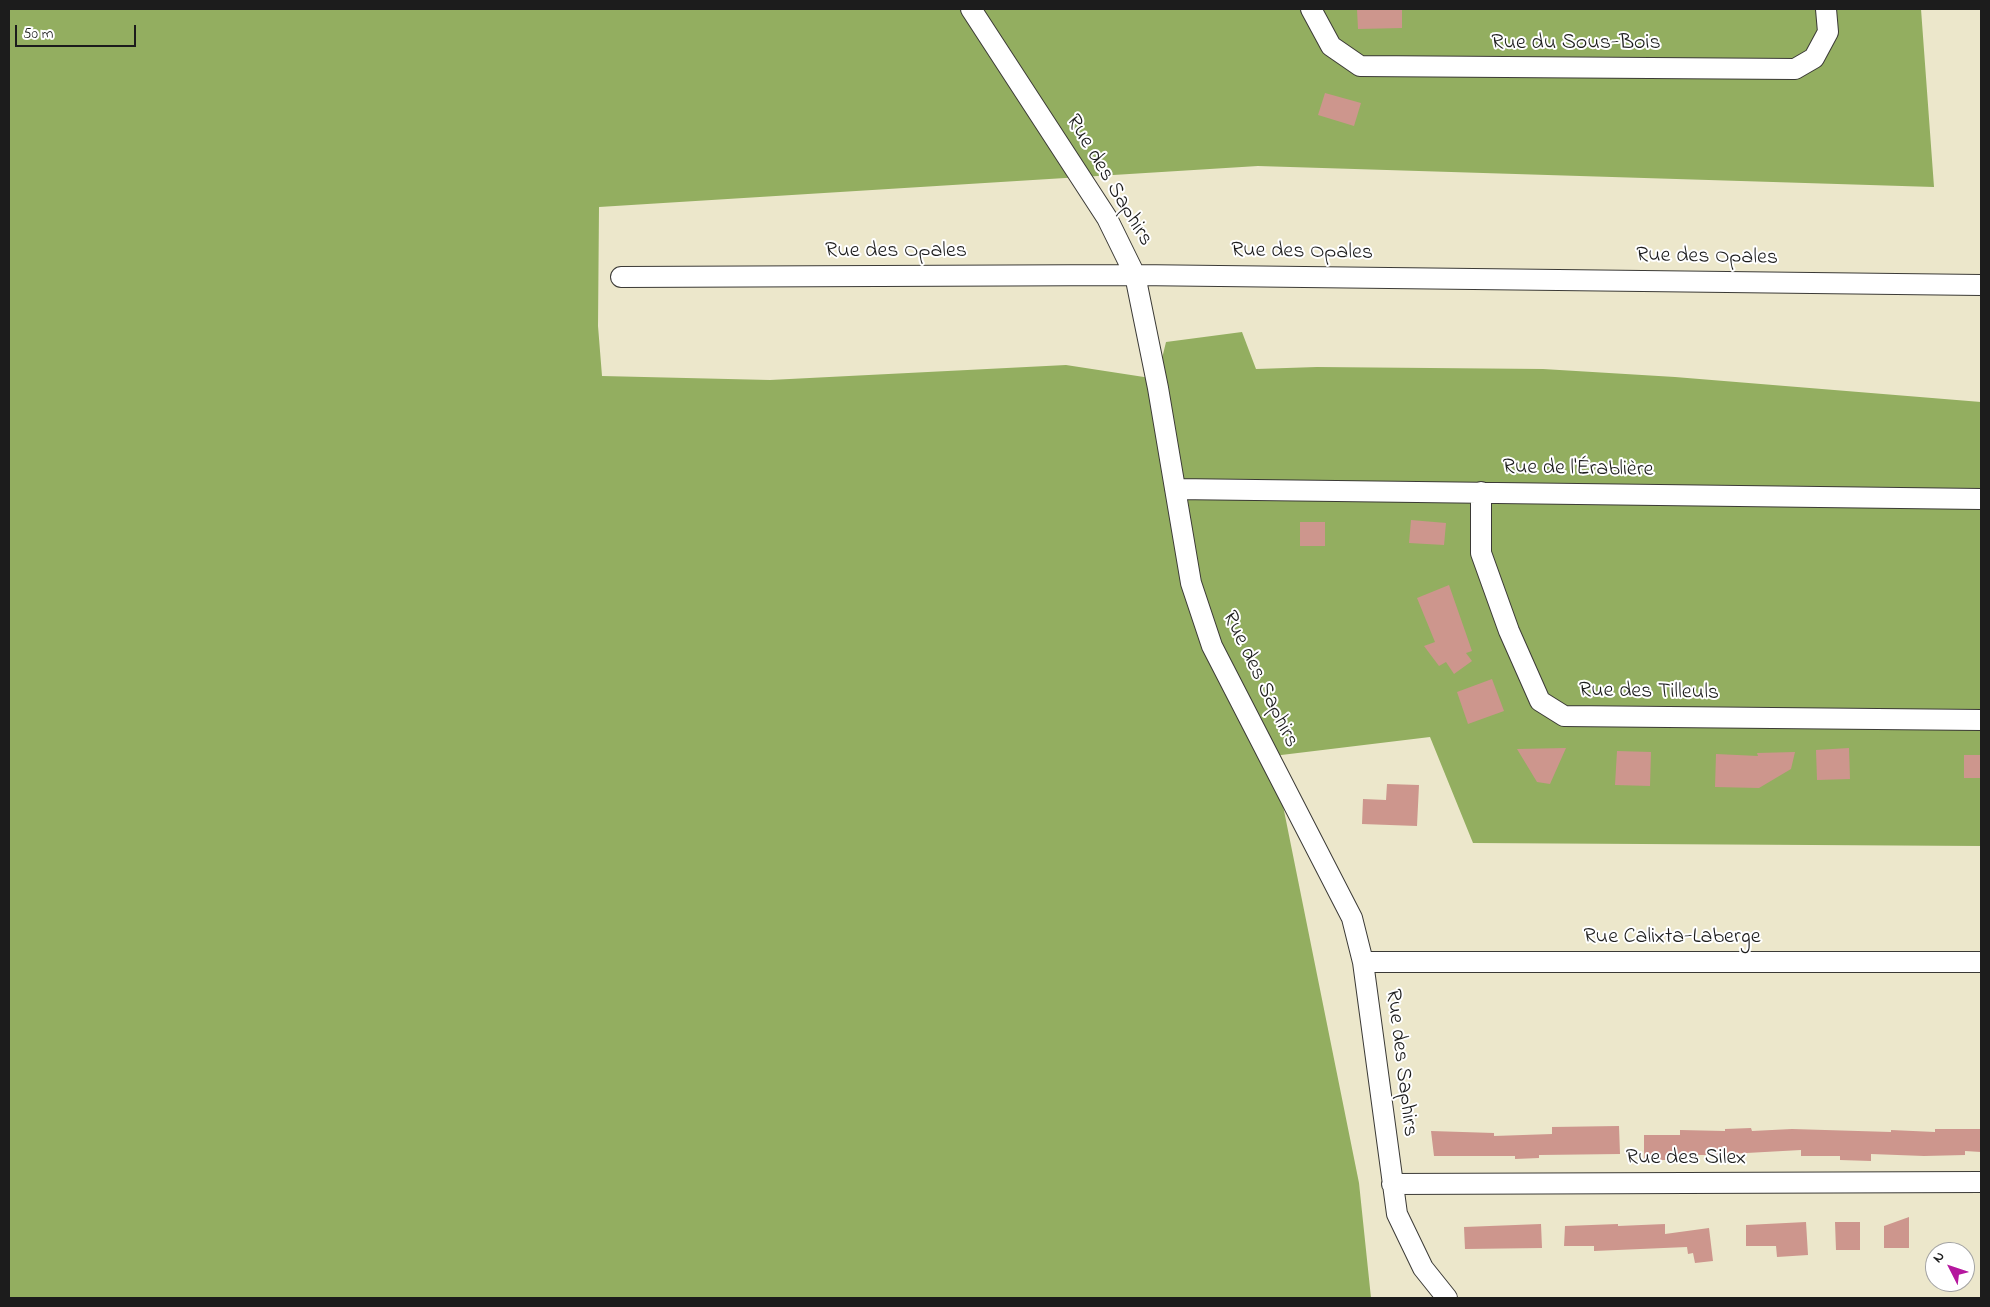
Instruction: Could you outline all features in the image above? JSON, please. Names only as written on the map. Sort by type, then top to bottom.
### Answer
[{"type":"street","name":"Rue des Saphirs","points":[[972,9],[1107,218],[1135,275],[1158,388],[1191,583],[1212,646],[1352,918],[1363,962],[1397,1214],[1424,1268],[1447,1298]]},
{"type":"street","name":"Rue du Sous-Bois","points":[[1311,9],[1331,46],[1360,66],[1794,69],[1814,58],[1828,32],[1826,9]]},
{"type":"street","name":"Rue des Opales","points":[[622,277],[1135,275],[1981,285]]},
{"type":"street","name":"Rue de l'Érablière","points":[[1175,489],[1981,499]]},
{"type":"street","name":"Rue des Tilleuls","points":[[1481,492],[1481,553],[1509,630],[1540,701],[1564,716],[1981,720]]},
{"type":"street","name":"Rue Calixta-Laberge","points":[[1363,962],[1981,962]]},
{"type":"street","name":"Rue des Silex","points":[[1392,1184],[1981,1182]]},
{"type":"green space","points":[[9,9],[1921,9],[1934,187],[1258,166],[599,207],[598,326],[602,376],[770,380],[1066,365],[1157,379],[1166,342],[1242,332],[1256,369],[1317,367],[1543,369],[1675,377],[1981,402],[1981,846],[1473,843],[1430,737],[1273,756],[1359,1183],[1371,1298],[9,1298]]},
{"type":"building","points":[[1357,9],[1402,9],[1402,28],[1358,29]]},
{"type":"building","points":[[1325,93],[1361,103],[1354,126],[1318,115]]},
{"type":"building","points":[[1411,520],[1446,523],[1444,545],[1409,543]]},
{"type":"building","points":[[1300,522],[1325,522],[1325,546],[1300,546]]},
{"type":"building","points":[[1449,585],[1472,651],[1466,653],[1472,661],[1454,674],[1446,662],[1439,666],[1424,646],[1435,642],[1417,598]]},
{"type":"building","points":[[1492,679],[1504,711],[1468,724],[1457,692]]},
{"type":"building","points":[[1566,748],[1550,784],[1537,782],[1517,749]]},
{"type":"building","points":[[1849,748],[1850,779],[1817,780],[1816,750]]},
{"type":"building","points":[[1617,751],[1651,752],[1650,786],[1615,785]]},
{"type":"building","points":[[1795,752],[1791,769],[1759,788],[1715,787],[1716,754],[1758,756],[1757,753]]},
{"type":"building","points":[[1964,755],[1981,755],[1981,778],[1964,778]]},
{"type":"building","points":[[1387,784],[1419,785],[1417,826],[1362,824],[1363,799],[1386,800]]},
{"type":"building","points":[[1619,1126],[1620,1154],[1539,1155],[1539,1158],[1515,1159],[1515,1156],[1434,1156],[1431,1131],[1494,1133],[1494,1136],[1552,1134],[1552,1127]]},
{"type":"building","points":[[1751,1128],[1752,1131],[1792,1129],[1891,1132],[1891,1130],[1935,1132],[1935,1129],[1981,1129],[1981,1152],[1965,1151],[1965,1155],[1924,1156],[1871,1154],[1871,1161],[1840,1160],[1840,1156],[1801,1156],[1801,1150],[1710,1155],[1668,1155],[1668,1160],[1644,1160],[1644,1135],[1680,1135],[1680,1130],[1725,1131],[1725,1129]]},
{"type":"building","points":[[1909,1217],[1909,1248],[1884,1248],[1884,1226]]},
{"type":"building","points":[[1806,1222],[1808,1255],[1777,1257],[1776,1246],[1746,1246],[1746,1225]]},
{"type":"building","points":[[1835,1222],[1860,1222],[1860,1250],[1836,1250]]},
{"type":"building","points":[[1541,1224],[1542,1248],[1465,1249],[1464,1227]]},
{"type":"building","points":[[1618,1224],[1618,1226],[1665,1224],[1665,1234],[1709,1228],[1713,1261],[1695,1263],[1693,1253],[1688,1254],[1687,1247],[1594,1251],[1594,1246],[1564,1246],[1565,1226]]}]
